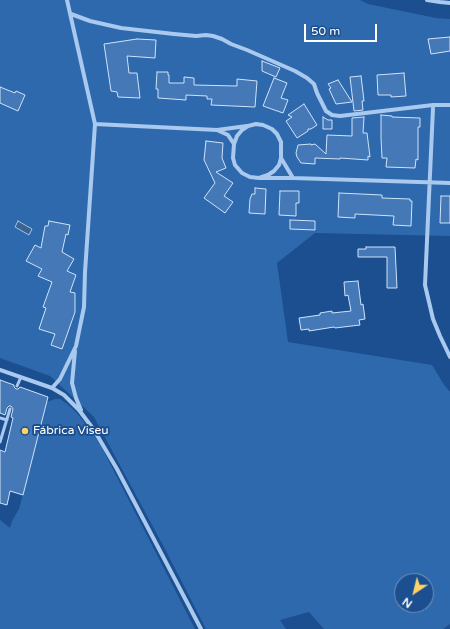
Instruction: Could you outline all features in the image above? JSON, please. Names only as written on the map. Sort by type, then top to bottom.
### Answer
[{"type":"street","points":[[67,0],[95,124],[84,307],[76,346],[72,383],[76,398],[84,416]]},
{"type":"street","points":[[427,0],[450,3]]},
{"type":"street","points":[[71,14],[90,21],[121,28],[196,36],[206,35],[222,39],[230,44],[295,71],[307,78],[314,84],[326,111],[332,115],[340,116],[433,104],[450,105]]},
{"type":"street","points":[[433,108],[425,285],[433,320],[450,358]]},
{"type":"street","points":[[95,124],[217,130],[256,124],[263,126],[272,129],[277,134],[281,142],[281,158],[279,165],[274,171],[259,178]]},
{"type":"street","points":[[248,126],[237,136],[234,144],[233,158],[235,165],[242,173],[250,176],[259,178],[450,183]]},
{"type":"street","points":[[217,130],[228,135],[234,144]]},
{"type":"street","points":[[281,158],[293,178]]},
{"type":"street","points":[[52,388],[60,379],[76,346]]},
{"type":"street","points":[[0,370],[52,388],[64,395],[84,416],[104,446],[201,629]]},
{"type":"lane","points":[[17,386],[21,377]]},
{"type":"lane","points":[[0,442],[10,409]]},
{"type":"lane","points":[[0,418],[7,420]]},
{"type":"shaded area","points":[[0,0],[360,0],[368,4],[436,18],[450,19],[450,236],[315,233],[277,263],[288,342],[432,365],[450,392],[450,624],[443,629],[324,629],[309,612],[280,620],[286,629],[206,629],[94,417],[50,376],[0,358]]},
{"type":"shaded area","points":[[18,221],[32,229],[29,235],[15,227]]},
{"type":"shaded area","points":[[60,399],[76,412],[101,446],[195,629],[0,629],[0,520],[10,528],[19,509],[47,402]]},
{"type":"building","points":[[450,37],[450,51],[431,54],[428,39]]},
{"type":"building","points":[[137,39],[156,40],[155,58],[127,56],[129,73],[137,73],[140,98],[118,97],[117,92],[111,91],[104,44]]},
{"type":"building","points":[[262,61],[280,68],[276,77],[262,71]]},
{"type":"building","points":[[157,72],[168,72],[169,83],[184,83],[184,77],[194,78],[194,85],[237,86],[237,79],[257,81],[255,107],[211,105],[212,99],[207,99],[207,96],[186,95],[186,100],[158,98],[158,89],[156,89]]},
{"type":"building","points":[[404,73],[406,96],[391,97],[391,95],[378,95],[377,75]]},
{"type":"building","points":[[361,76],[364,101],[362,101],[363,110],[354,111],[350,77]]},
{"type":"building","points":[[274,78],[287,83],[281,98],[288,100],[283,113],[263,106]]},
{"type":"building","points":[[338,80],[352,102],[336,104],[329,89],[331,88],[328,84]]},
{"type":"building","points":[[0,87],[25,95],[18,111],[0,103]]},
{"type":"building","points":[[304,104],[317,125],[311,129],[308,129],[308,131],[297,138],[286,121],[292,117],[288,115]]},
{"type":"building","points":[[381,115],[420,118],[420,127],[418,127],[418,160],[416,159],[415,168],[386,167],[387,158],[382,158]]},
{"type":"building","points":[[323,117],[328,120],[332,120],[332,129],[323,129]]},
{"type":"building","points":[[364,117],[363,133],[367,133],[370,157],[368,156],[368,160],[315,158],[315,164],[301,163],[297,157],[296,153],[298,145],[315,144],[326,154],[327,135],[352,136],[352,118]]},
{"type":"building","points":[[206,141],[223,143],[222,158],[226,168],[216,172],[233,183],[224,196],[233,202],[225,213],[204,198],[215,183],[204,160]]},
{"type":"building","points":[[255,188],[266,189],[265,214],[249,213],[250,199],[252,194],[255,194]]},
{"type":"building","points":[[280,191],[299,191],[299,203],[296,203],[296,216],[279,215]]},
{"type":"building","points":[[339,193],[382,195],[382,198],[410,199],[410,201],[412,201],[411,226],[393,225],[394,216],[355,214],[355,218],[338,217]]},
{"type":"building","points":[[441,196],[450,196],[450,223],[440,223]]},
{"type":"building","points":[[290,220],[315,221],[315,230],[290,229]]},
{"type":"building","points":[[49,221],[70,225],[68,235],[66,234],[62,252],[74,259],[67,271],[76,275],[70,292],[75,293],[75,312],[62,349],[51,345],[55,334],[39,329],[46,308],[43,307],[52,282],[38,276],[42,269],[26,261],[35,245],[41,248],[45,226],[48,226]]},
{"type":"building","points":[[366,247],[395,247],[397,288],[387,288],[387,257],[358,257],[358,249],[366,249]]},
{"type":"building","points":[[358,281],[361,305],[363,304],[365,319],[359,320],[360,325],[309,331],[309,329],[301,330],[299,318],[320,315],[320,313],[332,311],[332,313],[351,311],[348,295],[345,296],[344,282]]},
{"type":"building","name":"Fábrica Viseu","points":[[0,380],[14,385],[16,389],[20,387],[48,397],[23,495],[10,491],[7,505],[0,503],[0,450],[5,452],[13,418],[11,417],[13,409],[9,406],[5,415],[0,413]]},
{"type":"place","name":"Fábrica Viseu","points":[[25,431]]}]
